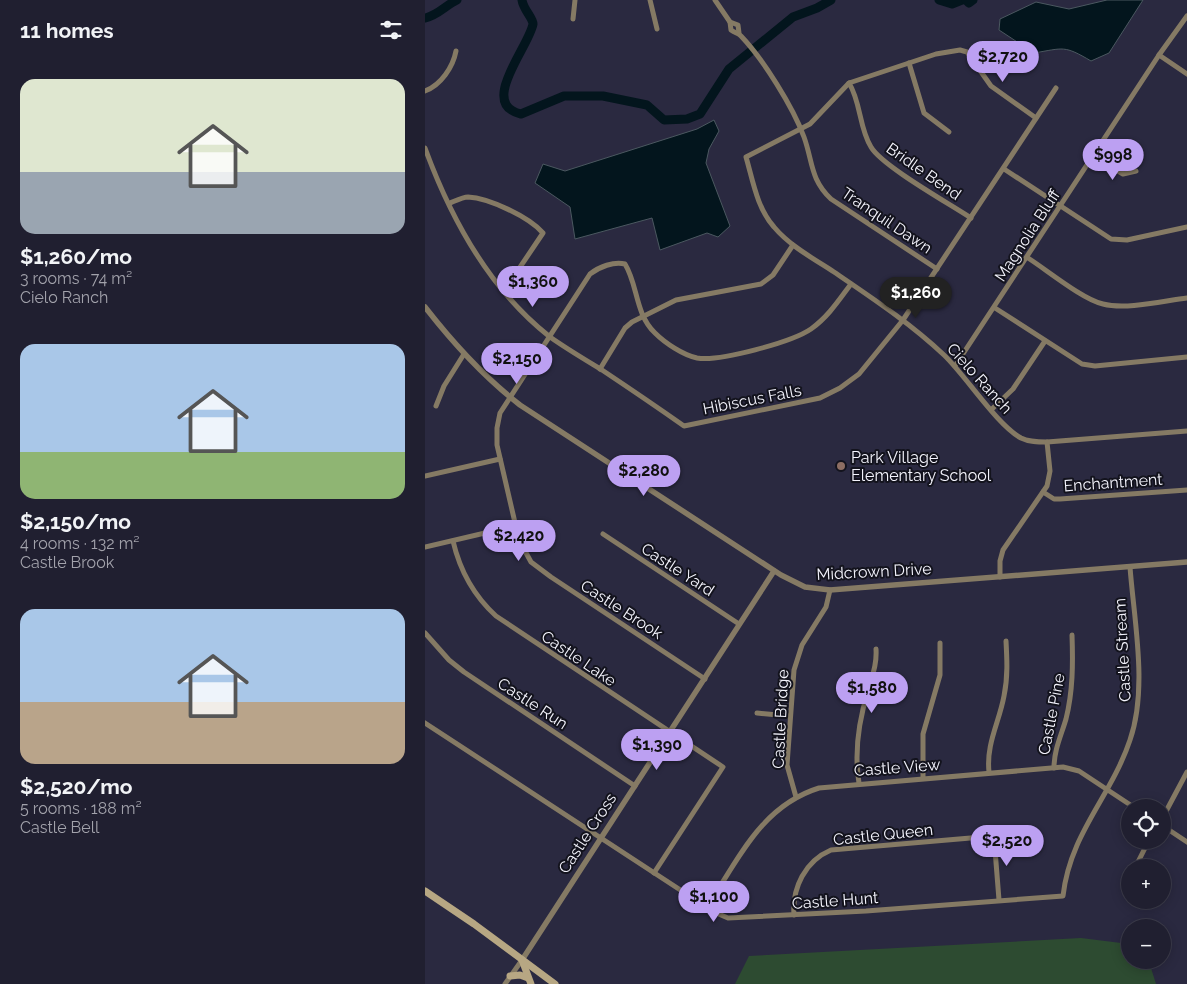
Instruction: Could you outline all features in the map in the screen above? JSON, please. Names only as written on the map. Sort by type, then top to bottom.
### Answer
[{"type":"main road","points":[[425,891],[555,984]]},
{"type":"main road","points":[[522,960],[530,981]]},
{"type":"main road","points":[[510,976],[520,974],[530,981]]},
{"type":"street","points":[[573,19],[575,0]]},
{"type":"street","points":[[650,0],[657,29]]},
{"type":"street","name":"Tranquil Dawn","points":[[715,0],[730,22],[731,30],[739,33],[766,69],[800,129],[813,174],[821,189],[831,199],[937,269]]},
{"type":"street","name":"Magnolia Bluff","points":[[955,366],[1186,16]]},
{"type":"street","points":[[800,129],[817,119],[849,83],[936,54],[960,50],[967,52],[991,86],[1036,118]]},
{"type":"street","points":[[425,91],[446,74],[452,64],[456,51]]},
{"type":"street","points":[[1159,55],[1187,74]]},
{"type":"street","points":[[909,63],[924,113],[949,132]]},
{"type":"street","name":"Bridle Bend","points":[[849,83],[855,95],[867,138],[875,152],[888,164],[971,218]]},
{"type":"street","name":"Hibiscus Falls","points":[[425,148],[434,174],[477,256],[504,291],[549,336],[684,426],[811,400],[830,393],[859,374],[903,320],[1056,88]]},
{"type":"street","name":"Cielo Ranch","points":[[800,129],[746,157],[761,206],[774,228],[793,245],[903,320],[955,366],[1009,428],[1020,437],[1034,442],[1047,442],[1187,431]]},
{"type":"street","points":[[1093,156],[1123,174],[1136,171]]},
{"type":"street","points":[[1003,169],[1102,235],[1119,240],[1187,227]]},
{"type":"street","points":[[450,203],[467,197],[478,199],[511,211],[543,232],[504,291]]},
{"type":"street","points":[[600,369],[625,328],[643,315],[676,300],[761,284],[773,274],[793,245]]},
{"type":"street","points":[[1027,258],[1089,299],[1102,304],[1116,306],[1187,298]]},
{"type":"street","name":"Castle Brook","points":[[643,315],[638,306],[625,264],[619,262],[598,268],[590,274],[500,413],[497,428],[500,459],[515,526],[523,550],[536,566],[705,678]]},
{"type":"street","points":[[643,315],[653,332],[685,353],[696,357],[717,357],[785,342],[798,336],[823,318],[851,284]]},
{"type":"street","name":"Midcrown Drive","points":[[425,307],[464,354],[495,384],[525,406],[775,571],[805,586],[830,590],[1187,562]]},
{"type":"street","points":[[995,308],[1082,364],[1095,366],[1187,357]]},
{"type":"street","points":[[992,409],[1013,389],[1045,341]]},
{"type":"street","points":[[436,406],[444,386],[464,354]]},
{"type":"street","points":[[1000,577],[1000,561],[1003,550],[1043,492],[1050,476],[1047,442]]},
{"type":"street","points":[[425,476],[500,459]]},
{"type":"street","name":"Enchantment","points":[[1043,492],[1060,499],[1187,490]]},
{"type":"street","points":[[425,547],[515,526]]},
{"type":"street","name":"Castle Yard","points":[[603,534],[739,624]]},
{"type":"street","name":"Castle Lake","points":[[453,541],[457,559],[470,586],[496,616],[723,767],[654,873]]},
{"type":"street","name":"Castle Stream","points":[[1063,896],[1075,847],[1123,761],[1131,739],[1138,705],[1139,674],[1130,567]]},
{"type":"street","name":"Castle Cross","points":[[522,960],[775,571]]},
{"type":"street","name":"Castle Bridge","points":[[796,796],[787,765],[789,716],[795,663],[802,645],[826,607],[830,590]]},
{"type":"street","name":"Castle Run","points":[[425,633],[449,660],[464,672],[635,786]]},
{"type":"street","name":"Castle Pine","points":[[1054,768],[1054,754],[1066,719],[1072,685],[1072,634]]},
{"type":"street","points":[[989,772],[989,746],[1001,708],[1007,677],[1007,641]]},
{"type":"street","points":[[923,778],[923,734],[940,675],[940,643]]},
{"type":"street","points":[[859,783],[857,751],[860,724],[875,669],[876,649]]},
{"type":"street","points":[[757,713],[789,716]]},
{"type":"street","name":"Castle Hunt","points":[[425,723],[721,916],[738,919],[1063,896]]},
{"type":"street","name":"Castle View","points":[[707,907],[762,824],[777,809],[796,796],[819,788],[859,783],[1054,768],[1077,770],[1122,799]]},
{"type":"street","points":[[1171,802],[1187,772]]},
{"type":"street","points":[[1171,831],[1187,842]]},
{"type":"street","name":"Castle Queen","points":[[794,915],[795,892],[802,877],[816,859],[831,850],[1017,834]]},
{"type":"street","points":[[994,837],[999,900]]},
{"type":"street","points":[[505,984],[522,960]]},
{"type":"green space","points":[[1081,938],[1121,943],[1121,969],[1151,969],[1156,984],[735,984],[749,956]]},
{"type":"water","points":[[1107,0],[1143,0],[1109,53],[1091,61],[1075,52],[1064,49],[1034,53],[999,30],[1000,19],[1036,2],[1069,9]]},
{"type":"water","points":[[714,120],[719,131],[709,149],[706,163],[730,226],[718,237],[707,233],[660,250],[652,218],[575,239],[570,207],[535,183],[543,164],[565,171],[697,129]]},
{"type":"waterway","points":[[425,18],[434,15],[457,0]]},
{"type":"waterway","points":[[522,0],[533,24],[530,34],[509,74],[505,87],[504,99],[509,108],[521,114],[564,96],[603,96],[647,105],[664,120],[687,119],[700,114],[729,69],[793,17],[817,8],[831,0]]},
{"type":"waterway","points":[[939,0],[952,4],[962,0]]},
{"type":"waterway","points":[[966,0],[969,3],[973,0]]},
{"type":"place","name":"Park Village Elementary School","points":[[841,466]]}]
